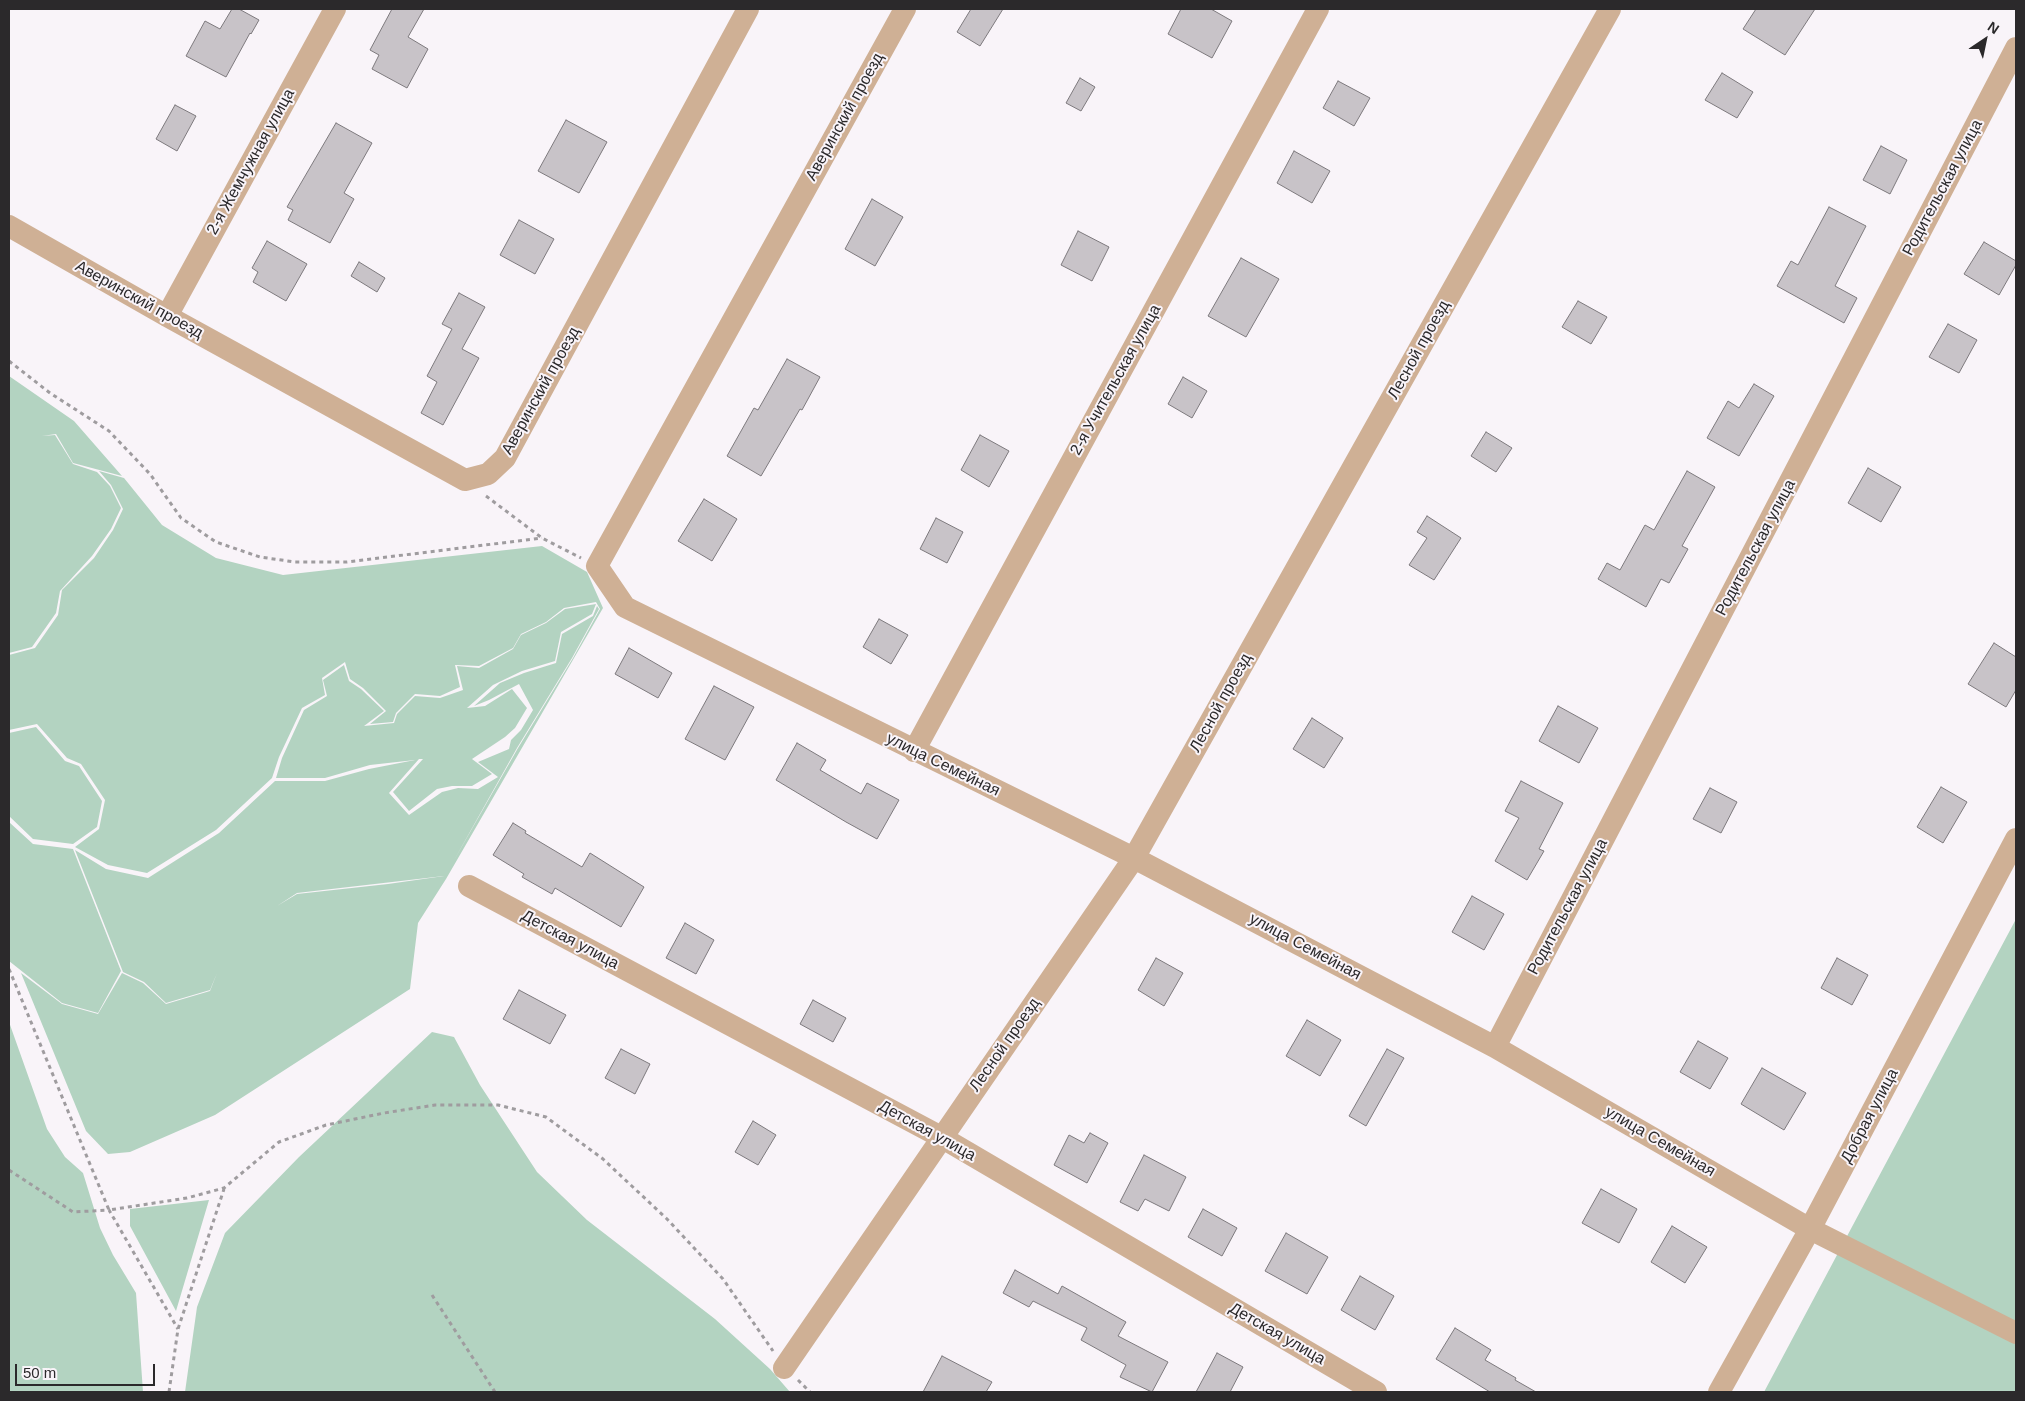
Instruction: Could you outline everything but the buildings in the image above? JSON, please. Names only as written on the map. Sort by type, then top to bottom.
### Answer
[{"type":"street","name":"2-я Жемчужная улица","points":[[167,316],[335,9]]},
{"type":"street","name":"Аверинский проезд","points":[[9,226],[167,316],[465,480],[488,474],[505,458],[748,9]]},
{"type":"street","name":"Аверинский проезд","points":[[597,566],[905,9]]},
{"type":"street","name":"2-я Учительская улица","points":[[914,751],[1318,9]]},
{"type":"street","name":"Лесной проезд","points":[[784,1368],[1134,858],[1610,9]]},
{"type":"street","name":"Родительская улица","points":[[1495,1046],[2016,48]]},
{"type":"street","name":"улица Семейная","points":[[597,566],[625,607],[1134,858],[1495,1046],[1810,1229],[2016,1333]]},
{"type":"street","name":"Добрая улица","points":[[1719,1392],[1810,1229],[2016,839]]},
{"type":"street","name":"Детская улица","points":[[469,886],[941,1137],[1376,1392]]},
{"type":"path","points":[[9,361],[50,393],[109,431],[150,474],[181,518],[216,542],[260,557],[295,562],[347,562],[542,538]]},
{"type":"path","points":[[465,480],[542,538],[597,566]]},
{"type":"path","points":[[9,969],[109,1210],[178,1330]]},
{"type":"path","points":[[9,1170],[73,1212],[109,1210],[187,1198],[224,1188],[279,1142],[326,1125],[435,1105],[498,1105],[546,1117],[603,1159],[667,1220],[722,1279],[784,1368],[810,1392]]},
{"type":"path","points":[[170,1392],[178,1330],[224,1188]]},
{"type":"path","points":[[432,1295],[495,1392]]},
{"type":"green space","points":[[9,376],[74,421],[122,476],[73,463],[56,434],[42,436],[55,435],[73,464],[97,472],[110,486],[121,508],[111,529],[92,556],[60,591],[56,613],[32,647],[9,653]]},
{"type":"green space","points":[[99,471],[124,478],[162,525],[216,558],[283,575],[542,546],[587,572],[603,608],[446,879],[418,923],[410,989],[215,1115],[130,1152],[108,1154],[86,1131],[21,973],[62,1004],[98,1014],[122,973],[143,983],[166,1004],[210,991],[217,973],[210,990],[166,1003],[144,982],[123,972],[75,850],[106,869],[148,878],[219,833],[275,781],[325,781],[369,769],[415,760],[370,765],[325,778],[276,778],[282,758],[304,710],[327,696],[323,680],[344,665],[349,681],[361,689],[384,711],[364,726],[394,723],[397,714],[415,696],[440,698],[463,690],[457,666],[479,668],[513,649],[521,635],[546,623],[565,609],[596,604],[592,614],[561,632],[555,661],[522,671],[493,685],[467,708],[485,706],[512,689],[527,708],[515,728],[472,759],[492,774],[472,786],[452,786],[437,789],[409,811],[393,792],[423,759],[419,759],[389,793],[409,815],[442,792],[458,788],[478,789],[498,777],[478,762],[509,749],[511,740],[521,730],[533,710],[519,684],[474,706],[500,683],[556,663],[562,634],[593,616],[597,606],[599,609],[572,658],[517,748],[453,862],[518,748],[573,658],[600,609],[596,602],[564,608],[546,622],[521,634],[513,648],[479,666],[455,665],[460,687],[440,696],[415,694],[396,713],[393,722],[370,724],[386,711],[363,688],[350,679],[345,662],[322,678],[325,695],[302,708],[279,757],[272,778],[216,830],[147,873],[108,865],[75,847],[99,829],[105,800],[81,764],[67,758],[37,724],[9,730],[9,655],[35,648],[58,615],[62,590],[94,558],[113,530],[123,509],[111,485]],"holes":[[[444,876],[297,894],[277,906],[297,893]]]},
{"type":"green space","points":[[36,727],[65,761],[79,766],[102,801],[97,827],[73,844],[33,839],[9,816],[9,733]]},
{"type":"green space","points":[[9,822],[33,844],[73,849],[121,971],[98,1013],[62,1003],[9,961]]},
{"type":"green space","points":[[2016,919],[2016,1392],[1764,1392]]},
{"type":"green space","points":[[9,1022],[47,1129],[65,1157],[83,1173],[100,1228],[113,1255],[136,1293],[143,1392],[9,1392]]},
{"type":"green space","points":[[432,1032],[454,1037],[480,1085],[537,1172],[587,1220],[715,1319],[770,1369],[790,1392],[185,1392],[197,1307],[225,1233],[299,1157]]},
{"type":"green space","points":[[209,1200],[176,1311],[130,1226],[130,1209]]}]
